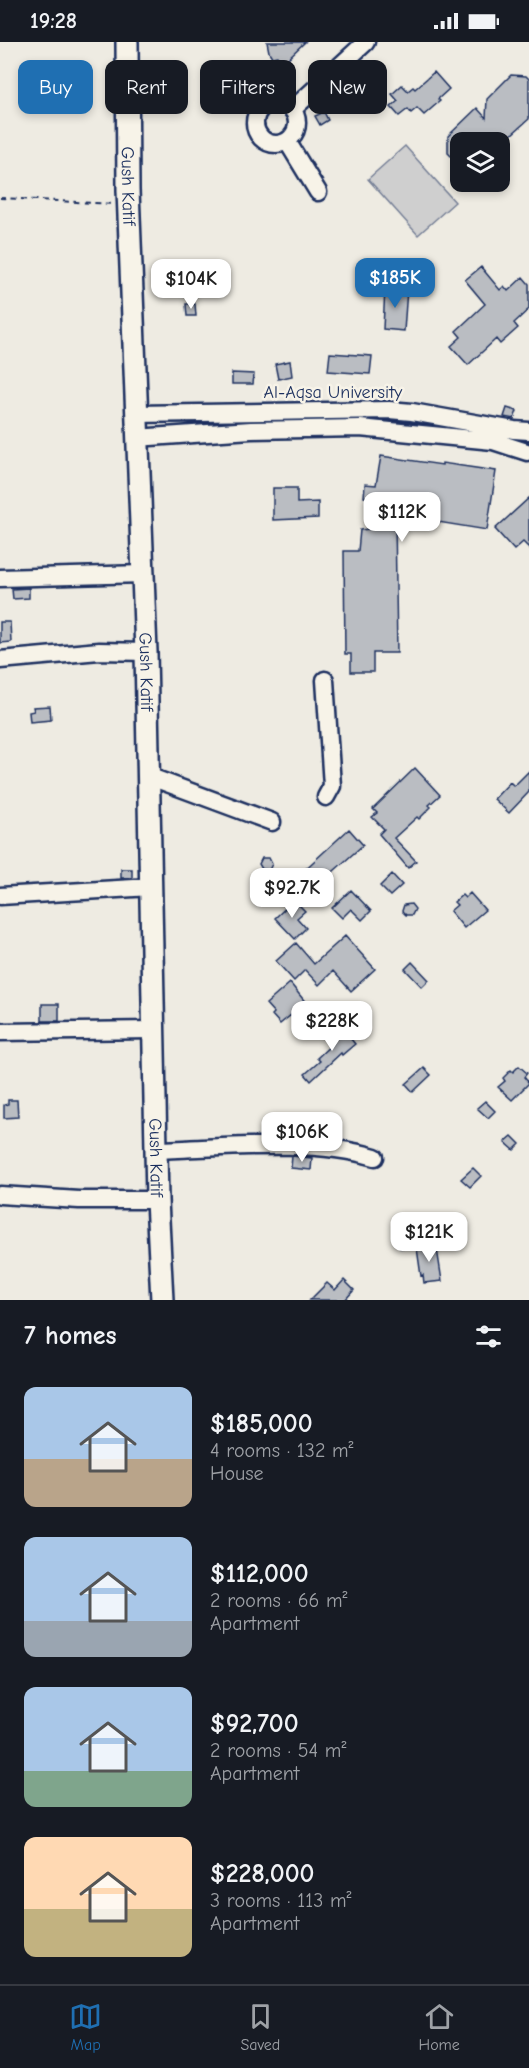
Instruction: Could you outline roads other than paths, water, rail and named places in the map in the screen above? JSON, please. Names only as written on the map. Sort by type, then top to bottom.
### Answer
[{"type":"main road","name":"Gush Katif","points":[[127,42],[136,438],[146,652],[156,1200],[162,1300]]},
{"type":"street","points":[[296,106],[366,42]]},
{"type":"street","points":[[258,114],[255,119],[257,132],[261,138],[274,144],[287,141],[296,132],[298,120],[295,114]]},
{"type":"street","points":[[287,141],[318,192]]},
{"type":"street","name":"Al-Aqsa University","points":[[136,414],[389,410],[514,430],[529,430]]},
{"type":"street","name":"Al-Aqsa University","points":[[136,438],[251,430],[360,428],[493,441],[528,449]]},
{"type":"street","points":[[0,578],[143,574]]},
{"type":"street","points":[[0,660],[99,651],[146,652]]},
{"type":"street","points":[[325,680],[332,786],[326,796]]},
{"type":"street","points":[[148,776],[272,822]]},
{"type":"street","points":[[0,896],[151,887]]},
{"type":"street","points":[[0,1032],[153,1030]]},
{"type":"street","points":[[155,1150],[294,1145],[375,1157]]},
{"type":"street","points":[[0,1195],[79,1200],[156,1200]]}]
